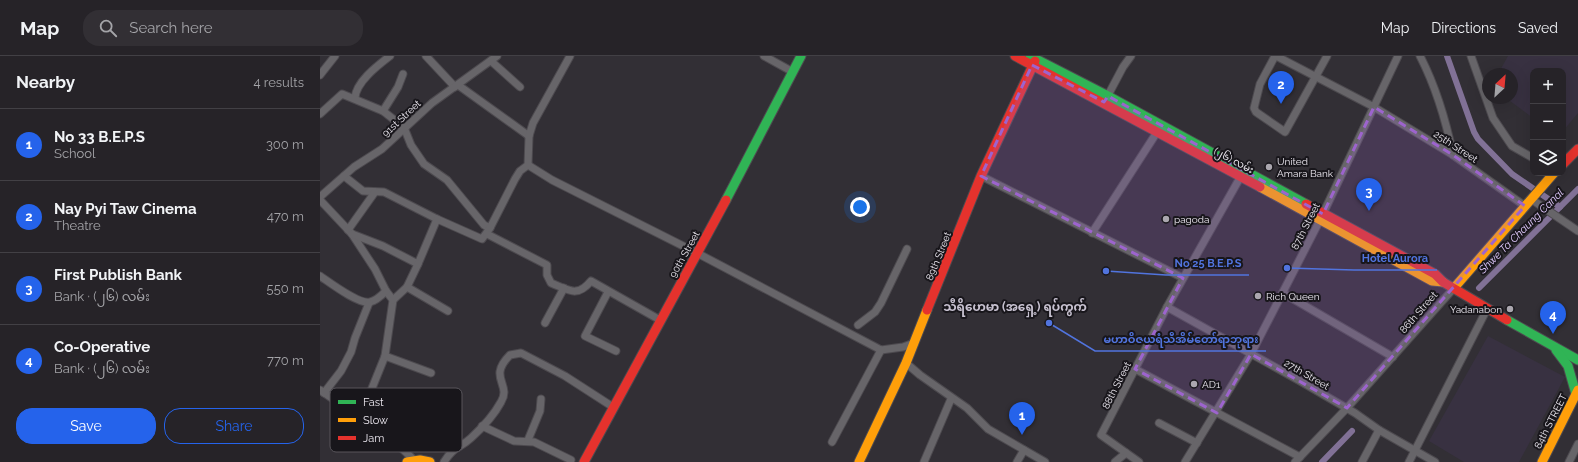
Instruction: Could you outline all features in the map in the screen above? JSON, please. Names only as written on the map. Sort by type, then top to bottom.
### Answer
[{"type":"street","points":[[320,75],[335,56]]},
{"type":"street","points":[[355,98],[355,94],[363,82],[390,56]]},
{"type":"street","points":[[426,56],[457,86],[529,136]]},
{"type":"street","name":"91st Street","points":[[320,199],[344,176],[382,149],[405,130],[422,111],[498,56]]},
{"type":"street","points":[[528,165],[529,136],[540,110],[570,56]]},
{"type":"street","points":[[764,56],[793,72]]},
{"type":"street","name":"90th Street","points":[[584,462],[801,56]]},
{"type":"street","name":"(၂၆) လမ်း","points":[[1016,56],[1033,60],[1106,99],[1321,217],[1432,281],[1443,282],[1454,288],[1487,309],[1578,360]]},
{"type":"street","points":[[1106,99],[1123,67],[1131,56]]},
{"type":"street","points":[[1276,56],[1260,84],[1254,108],[1256,112],[1285,132],[1327,56]]},
{"type":"street","name":"25th Street","points":[[1276,56],[1374,107],[1453,155],[1525,206]]},
{"type":"street","name":"87th Street","points":[[1186,462],[1217,413],[1251,354],[1283,293],[1398,56]]},
{"type":"street","points":[[1420,56],[1427,70],[1443,114],[1453,155]]},
{"type":"street","points":[[1471,56],[1493,118],[1512,146],[1530,156]]},
{"type":"street","name":"89th Street","points":[[860,462],[906,363],[981,176],[1033,60]]},
{"type":"street","points":[[491,61],[520,87]]},
{"type":"street","points":[[383,111],[398,87],[403,74]]},
{"type":"street","points":[[320,114],[342,94],[355,98],[383,111],[405,130],[411,146],[424,164],[447,180],[489,231],[547,265],[547,275],[551,283],[575,292],[584,289],[591,281],[608,292],[660,320]]},
{"type":"street","points":[[1092,233],[1159,128]]},
{"type":"street","name":"(၂၆) လမ်း","points":[[1159,128],[1241,176],[1321,217]]},
{"type":"street","points":[[1566,161],[1578,150]]},
{"type":"street","points":[[528,165],[552,180],[697,253],[881,350],[903,347],[914,342]]},
{"type":"street","points":[[344,176],[363,191],[384,192],[481,240],[489,231],[520,171],[528,165]]},
{"type":"street","points":[[981,176],[1183,278]]},
{"type":"street","name":"88th Street","points":[[1126,453],[1102,435],[1166,307],[1241,176]]},
{"type":"street","name":"86th Street","points":[[1297,459],[1347,408],[1393,357],[1551,176]]},
{"type":"street","points":[[320,187],[326,192]]},
{"type":"street","points":[[350,232],[375,192]]},
{"type":"street","points":[[1535,195],[1546,208],[1578,231]]},
{"type":"street","points":[[320,199],[350,232],[375,269],[386,291],[393,300]]},
{"type":"street","points":[[372,388],[385,356],[393,300],[407,287],[437,219]]},
{"type":"street","points":[[350,232],[383,246],[418,264]]},
{"type":"street","points":[[858,325],[875,312],[881,303],[906,249]]},
{"type":"street","points":[[320,276],[361,301],[369,303]]},
{"type":"street","points":[[407,287],[448,311]]},
{"type":"street","points":[[545,323],[564,288]]},
{"type":"street","points":[[322,391],[351,352],[369,303],[386,291]]},
{"type":"street","points":[[608,292],[585,336],[616,351]]},
{"type":"street","points":[[1283,293],[1393,357]]},
{"type":"street","name":"27th Street","points":[[1166,307],[1347,408],[1379,430],[1436,462]]},
{"type":"street","points":[[1409,462],[1487,309]]},
{"type":"street","points":[[1555,348],[1568,366],[1577,392]]},
{"type":"street","points":[[832,442],[881,350]]},
{"type":"street","points":[[462,444],[470,439],[482,426],[504,398],[504,390],[499,378],[500,367],[510,355],[521,353],[565,376],[613,407]]},
{"type":"street","points":[[385,356],[431,373]]},
{"type":"street","points":[[906,363],[951,399],[966,408],[988,428],[1045,462]]},
{"type":"street","points":[[1135,369],[1217,413],[1297,459]]},
{"type":"street","name":"84th STREET","points":[[1542,462],[1577,392]]},
{"type":"street","points":[[528,440],[540,411],[541,399]]},
{"type":"street","points":[[924,462],[951,399]]},
{"type":"street","points":[[1159,423],[1197,444]]},
{"type":"street","points":[[482,426],[514,440],[528,440],[571,460]]},
{"type":"street","points":[[1362,462],[1379,430]]},
{"type":"street","points":[[1569,462],[1578,445]]},
{"type":"street","points":[[1018,462],[1024,450]]},
{"type":"street","points":[[403,452],[410,461],[430,462]]},
{"type":"street","points":[[444,462],[450,452]]},
{"type":"street","points":[[1115,462],[1126,453],[1139,462]]},
{"type":"highlighted area","points":[[1032,65],[1104,102],[1108,96],[1323,214],[1374,107],[1453,155],[1525,206],[1347,408],[1251,354],[1217,413],[1135,369],[1183,278],[981,176]]},
{"type":"shaded area","points":[[1508,56],[1578,56],[1578,113],[1566,127],[1566,68],[1530,68],[1530,116],[1514,104],[1518,104],[1518,68],[1501,68]]},
{"type":"shaded area","points":[[1488,336],[1565,377],[1519,462],[1464,462],[1429,441]]},
{"type":"waterway","points":[[1447,56],[1474,132],[1478,139],[1512,174],[1560,207]]},
{"type":"waterway","name":"Shwe Ta Chaung Canal","points":[[1479,288],[1578,189]]},
{"type":"waterway","name":"Shwe Ta Chaung Canal","points":[[1322,462],[1352,431]]},
{"type":"traffic: fast","points":[[726,200],[801,56]]},
{"type":"traffic: fast","points":[[1030,56],[1108,96],[1306,204]]},
{"type":"traffic: fast","points":[[1507,320],[1578,360]]},
{"type":"traffic: fast","points":[[1556,350],[1568,366],[1576,394]]},
{"type":"traffic: slow","points":[[1454,288],[1551,176]]},
{"type":"traffic: slow","points":[[1260,187],[1432,281],[1443,282]]},
{"type":"traffic: slow","points":[[859,462],[906,363],[927,310]]},
{"type":"traffic: slow","points":[[1542,462],[1578,390]]},
{"type":"traffic: slow","points":[[407,462],[420,460],[430,462]]},
{"type":"traffic: jam","points":[[1015,56],[1260,187]]},
{"type":"traffic: jam","points":[[927,310],[981,176],[1035,61]]},
{"type":"traffic: jam","points":[[1566,161],[1578,149]]},
{"type":"traffic: jam","points":[[584,462],[726,200]]},
{"type":"traffic: jam","points":[[1306,204],[1435,274],[1443,282],[1507,320]]},
{"type":"place","name":"Nay Pyi Taw Cinema","points":[[1281,104]]},
{"type":"place","name":"United Amara Bank","points":[[1269,167]]},
{"type":"place","name":"First Publish Bank","points":[[1369,211]]},
{"type":"place","name":"pagoda","points":[[1166,219]]},
{"type":"place","name":"Hotel Aurora","points":[[1287,268]]},
{"type":"place","name":"No 25 B.E.P.S","points":[[1106,271]]},
{"type":"place","name":"Rich Queen","points":[[1258,296]]},
{"type":"place","name":"Yadanabon","points":[[1510,309]]},
{"type":"place","name":"မဟာဝိဇယရံသီအိမ်တော်ရာဘုရား","points":[[1049,323]]},
{"type":"place","name":"Co-Operative","points":[[1553,334]]},
{"type":"place","name":"AD1","points":[[1194,384]]},
{"type":"place","name":"No 33 B.E.P.S","points":[[1022,435]]},
{"type":"district","name":"သီရိဟေမာ (အရှေ့) ရပ်ကွက်","points":[[1015,307]]}]
